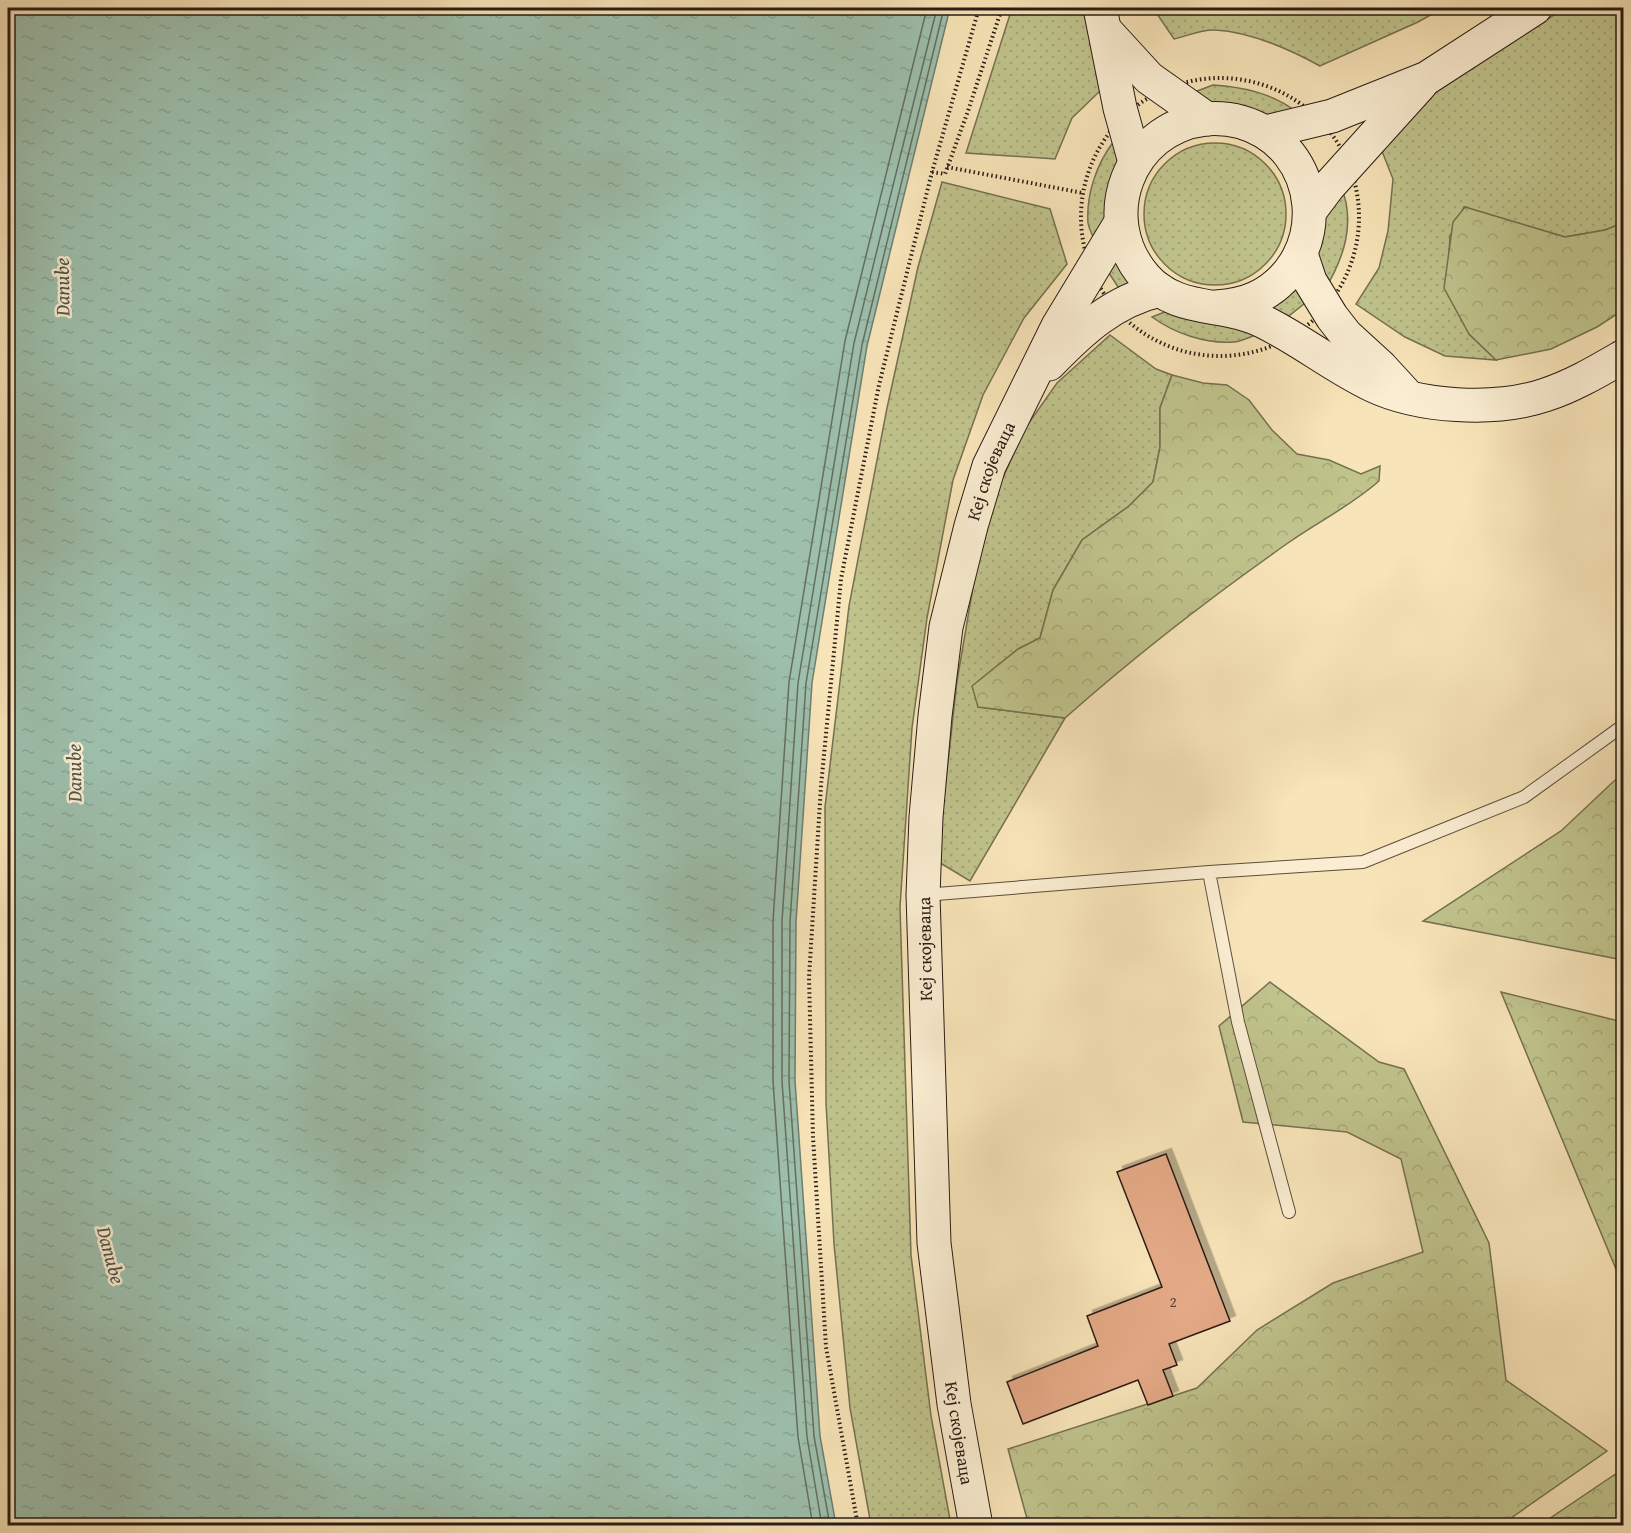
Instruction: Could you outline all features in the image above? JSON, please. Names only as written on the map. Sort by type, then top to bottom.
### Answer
[{"type":"main road","points":[[1266,132],[1320,119],[1427,78],[1535,8]]},
{"type":"main road","points":[[1102,18],[1149,78],[1207,119]]},
{"type":"main road","points":[[1102,18],[1135,162]]},
{"type":"main road","points":[[1310,211],[1321,195],[1427,78]]},
{"type":"main road","points":[[1207,119],[1229,119],[1266,132],[1286,150],[1299,168],[1307,189],[1310,211],[1308,233],[1301,254],[1289,272],[1275,286],[1257,298],[1237,305],[1196,306],[1160,291],[1145,277],[1133,260],[1125,242],[1121,222],[1121,201],[1126,180],[1135,162],[1149,145],[1166,132],[1186,123],[1207,119]]},
{"type":"main road","name":"Кеј скојеваца","points":[[976,1526],[954,1404],[934,1243],[923,895],[927,806],[935,716],[946,627],[971,526],[989,466],[1058,326],[1121,222]]},
{"type":"main road","points":[[1301,254],[1310,281],[1326,309],[1346,334],[1410,398]]},
{"type":"main road","name":"Кеј скојеваца","points":[[1028,385],[1082,332],[1114,308],[1141,295],[1160,291]]},
{"type":"main road","points":[[1216,307],[1263,321],[1365,381],[1410,398],[1442,404],[1518,401],[1543,396],[1585,379],[1623,356]]},
{"type":"lane","points":[[923,895],[1363,862],[1524,797],[1623,725]]},
{"type":"lane","points":[[1209,872],[1238,1022],[1289,1212]]},
{"type":"path","points":[[858,1526],[826,1347],[813,1137],[809,978],[821,786],[841,579],[879,385],[932,172],[979,8]]},
{"type":"path","points":[[932,172],[945,174],[1002,8]]},
{"type":"path","points":[[1228,78],[1260,83],[1290,96],[1320,119],[1336,139],[1350,164],[1358,197],[1359,232],[1350,266],[1326,309],[1290,338],[1265,349],[1233,356],[1200,355],[1167,346],[1138,330],[1114,308],[1101,291],[1092,272],[1081,233],[1083,193],[1097,152],[1123,117],[1142,101],[1164,89],[1196,80],[1228,78]]},
{"type":"path","points":[[947,166],[1083,193]]},
{"type":"green space","points":[[1012,8],[1090,8],[1101,90],[1072,118],[1055,159],[966,153]]},
{"type":"green space","points":[[1153,8],[1443,8],[1418,22],[1320,66],[1269,42],[1229,31],[1205,31],[1174,39]]},
{"type":"green space","points":[[1565,8],[1623,8],[1623,223],[1605,230],[1565,237],[1464,207],[1450,236],[1449,254],[1469,334],[1496,360],[1445,356],[1405,337],[1356,304],[1379,268],[1388,231],[1393,179],[1378,141],[1435,91]]},
{"type":"green space","points":[[1213,85],[1257,92],[1278,100],[1297,112],[1258,117],[1210,104],[1192,93]]},
{"type":"green space","points":[[1114,141],[1118,167],[1117,180],[1111,206],[1097,245],[1088,223],[1089,201],[1102,159]]},
{"type":"green space","points":[[1215,143],[1229,144],[1242,149],[1265,164],[1280,187],[1285,200],[1285,228],[1280,241],[1265,264],[1242,279],[1229,284],[1215,285],[1201,284],[1188,279],[1165,264],[1150,241],[1145,228],[1144,214],[1145,200],[1150,187],[1165,164],[1188,149],[1201,144]]},
{"type":"green space","points":[[942,182],[1050,209],[1067,264],[1024,318],[983,395],[953,480],[927,618],[912,728],[900,907],[911,1255],[931,1416],[951,1525],[871,1525],[850,1408],[834,1244],[826,1103],[825,807],[849,606],[887,408],[918,267]]},
{"type":"green space","points":[[1341,186],[1347,213],[1346,240],[1337,266],[1324,291],[1316,270],[1317,247],[1330,201]]},
{"type":"green space","points":[[1465,207],[1565,237],[1605,230],[1623,223],[1623,310],[1597,327],[1551,349],[1496,360],[1469,334],[1444,288],[1453,222]]},
{"type":"green space","points":[[1117,248],[1144,285],[1122,293],[1105,267]]},
{"type":"green space","points":[[1300,279],[1310,299],[1285,319],[1265,308]]},
{"type":"green space","points":[[1167,311],[1190,311],[1256,335],[1236,342],[1201,339],[1170,328],[1152,317]]},
{"type":"green space","points":[[1110,335],[1156,369],[1172,375],[1160,408],[1160,447],[1153,482],[1129,506],[1082,540],[1053,590],[1040,638],[1018,649],[978,707],[1065,718],[970,881],[937,861],[957,681],[985,517],[1026,427],[1057,383]]},
{"type":"green space","points":[[1172,375],[1203,383],[1227,385],[1249,400],[1272,430],[1297,454],[1329,460],[1361,474],[1380,466],[1379,481],[1202,605],[1065,718],[978,707],[972,686],[1018,649],[1040,638],[1053,590],[1082,540],[1129,506],[1153,482],[1160,447],[1160,408]]},
{"type":"green space","points":[[1623,775],[1623,960],[1423,921],[1561,831]]},
{"type":"green space","points":[[1270,982],[1379,1062],[1404,1069],[1489,1243],[1506,1380],[1607,1451],[1501,1525],[1029,1526],[1008,1449],[1197,1388],[1257,1330],[1333,1283],[1423,1252],[1401,1159],[1347,1132],[1243,1122],[1219,1026]]},
{"type":"green space","points":[[1501,992],[1623,1022],[1623,1286]]},
{"type":"green space","points":[[1617,1473],[1623,1485],[1623,1525],[1540,1525]]},
{"type":"water","name":"Danube","points":[[8,8],[950,8],[867,346],[812,683],[796,922],[795,1081],[820,1436],[836,1525],[8,1525]]},
{"type":"building","points":[[1166,1154],[1230,1321],[1169,1344],[1177,1365],[1163,1370],[1173,1396],[1148,1405],[1138,1380],[1023,1424],[1007,1382],[1098,1346],[1087,1316],[1162,1287],[1117,1172]]}]
